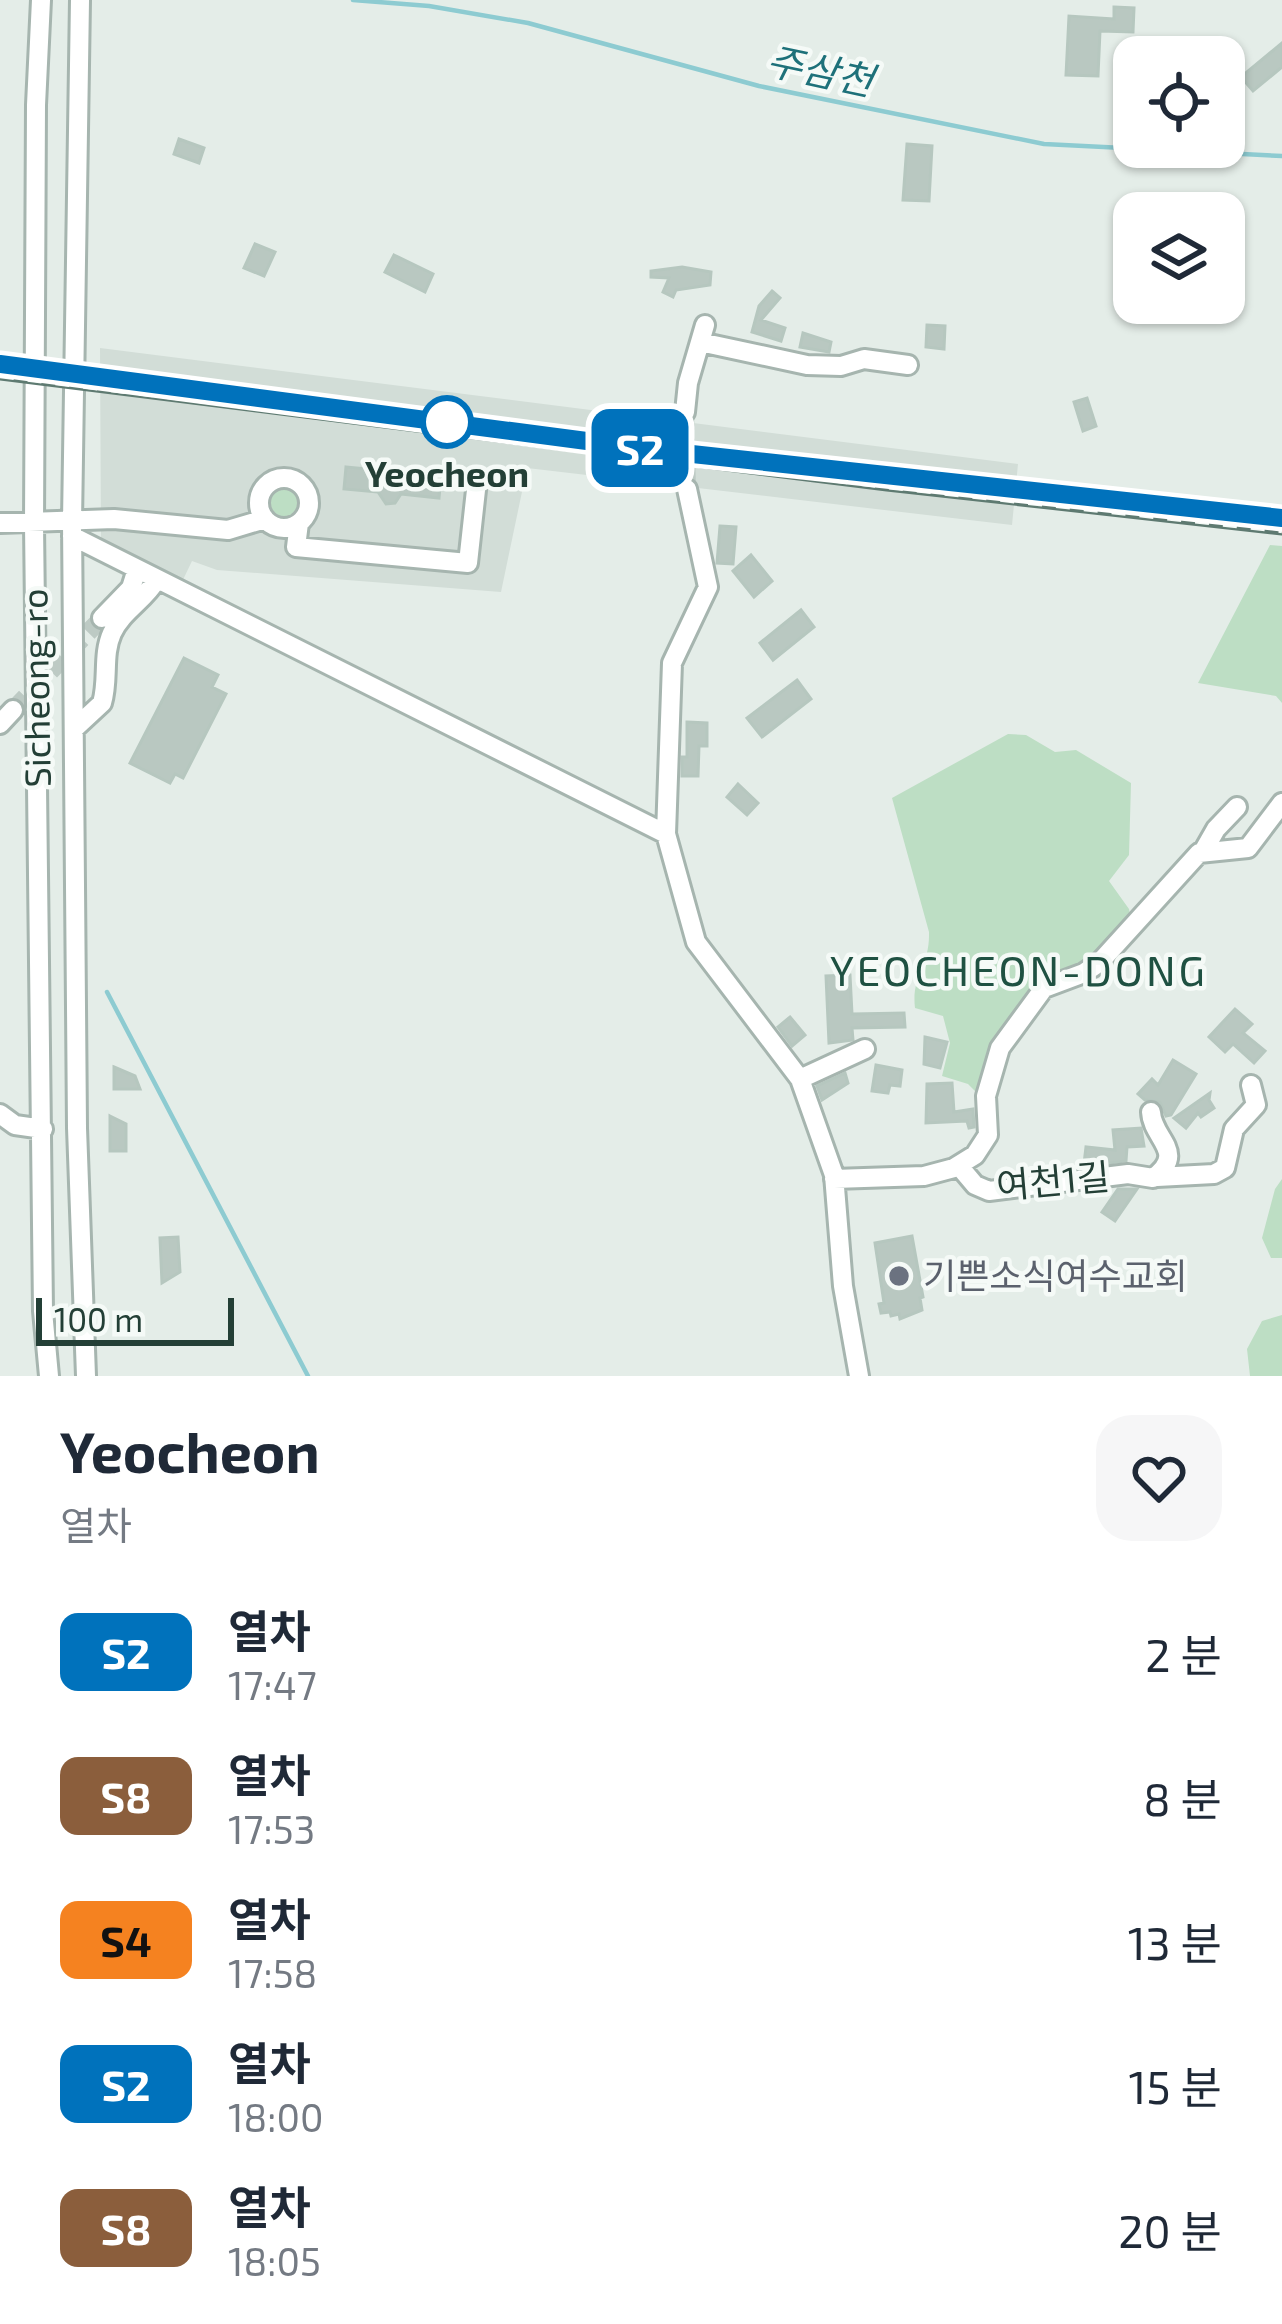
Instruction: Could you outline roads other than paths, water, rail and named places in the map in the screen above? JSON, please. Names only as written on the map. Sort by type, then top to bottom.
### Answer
[{"type":"street","name":"Sicheong-ro","points":[[40,0],[34,524],[43,1311],[49,1376]]},
{"type":"street","name":"Sicheong-ro","points":[[80,0],[72,529],[82,950],[80,1292],[86,1376]]},
{"type":"street","points":[[685,412],[703,333],[807,365],[841,366],[864,358],[908,365]]},
{"type":"street","points":[[299,523],[283,528],[265,519],[259,508],[261,491],[272,479],[289,478],[303,486],[309,502],[299,523],[296,547],[468,563],[476,490]]},
{"type":"street","points":[[687,489],[709,582],[672,663],[666,834],[696,942],[800,1079],[834,1179],[842,1286],[859,1376]]},
{"type":"street","points":[[0,523],[72,529],[114,519],[228,530],[265,519]]},
{"type":"street","points":[[72,529],[137,569],[666,834]]},
{"type":"street","points":[[102,618],[131,588],[137,569]]},
{"type":"street","points":[[74,729],[102,703],[107,647],[116,625],[157,579]]},
{"type":"street","points":[[1204,850],[1248,848],[1282,803]]},
{"type":"street","points":[[834,1179],[913,1178],[959,1166],[974,1155],[988,1135],[986,1096],[1000,1048],[1044,988],[1100,962],[1204,850],[1237,807]]},
{"type":"street","points":[[800,1079],[865,1049]]},
{"type":"street","name":"여천1길","points":[[959,1166],[975,1185],[988,1191],[1128,1174],[1214,1174],[1226,1168],[1234,1129],[1256,1106],[1251,1085]]},
{"type":"street","name":"여천1길","points":[[1151,1112],[1151,1123],[1168,1151],[1166,1165],[1157,1177]]},
{"type":"street","points":[[0,1114],[15,1125],[43,1129]]},
{"type":"waterway","name":"주삼천","points":[[353,0],[429,6],[528,23],[759,86],[1044,144],[1282,156]]},
{"type":"waterway","points":[[107,992],[308,1376]]},
{"type":"tunnel","points":[[685,412],[687,489]]},
{"type":"tunnel","points":[[13,710],[102,618]]},
{"type":"railway","points":[[0,376],[887,487],[1282,531]]},
{"type":"train","name":"S2","points":[[0,364],[655,450],[1282,518]]},
{"type":"place","name":"Yeocheon","points":[[447,422]]},
{"type":"place","name":"기쁜소식여수교회","points":[[899,1276]]},
{"type":"district","name":"YEOCHEON-DONG","points":[[1019,971]]}]
